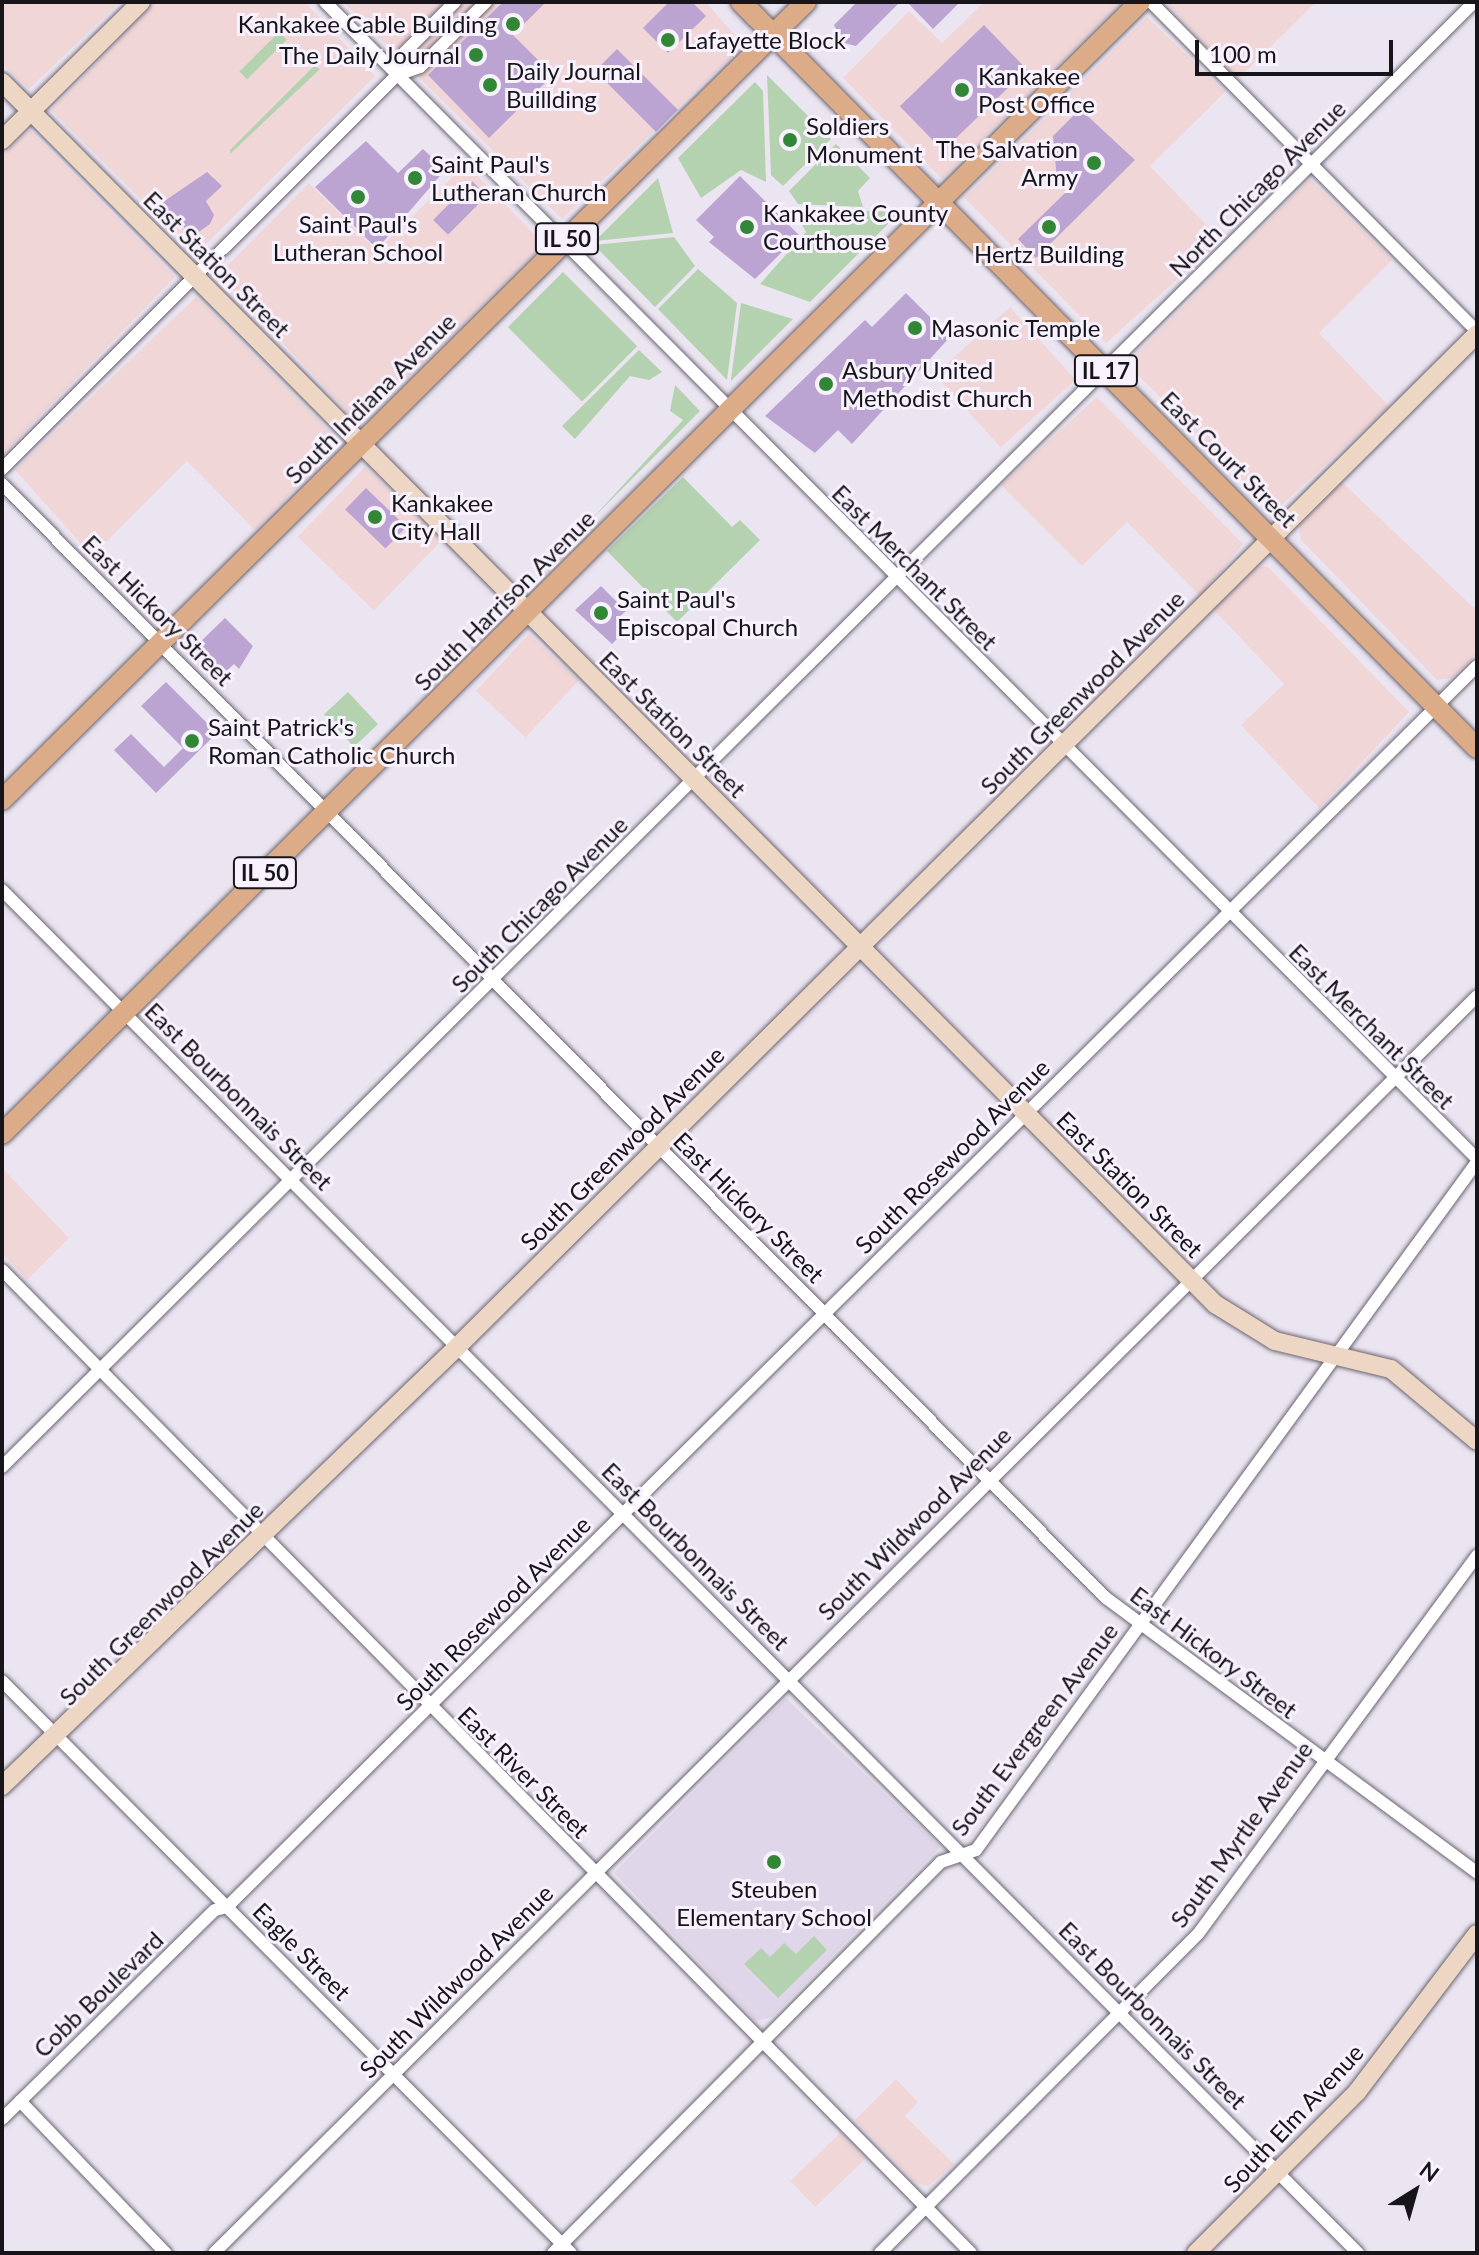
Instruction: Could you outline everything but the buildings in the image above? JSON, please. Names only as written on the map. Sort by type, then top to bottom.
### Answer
[{"type":"main road","name":"East Court Street","points":[[741,2],[1477,748]]},
{"type":"main road","name":"IL 50","points":[[774,34],[806,2]]},
{"type":"main road","name":"IL 50","points":[[940,203],[1140,2]]},
{"type":"main road","name":"South Indiana Avenue","points":[[2,800],[774,34]]},
{"type":"main road","name":"South Harrison Avenue","points":[[2,1134],[940,203]]},
{"type":"street","points":[[2,140],[141,2]]},
{"type":"street","name":"East Merchant Street","points":[[325,2],[1391,1078],[1477,1161]]},
{"type":"street","points":[[397,75],[405,52],[455,2]]},
{"type":"street","points":[[2,469],[397,75],[420,67],[486,2]]},
{"type":"street","points":[[1151,2],[1477,333]]},
{"type":"street","name":"North Chicago Avenue","points":[[1107,372],[1474,2]]},
{"type":"street","name":"East Station Street","points":[[2,82],[1192,1281],[1256,1332],[1298,1349],[1339,1352],[1414,1382],[1477,1441]]},
{"type":"street","name":"South Greenwood Avenue","points":[[2,1786],[457,1347],[1477,333]]},
{"type":"street","name":"South Chicago Avenue","points":[[2,1467],[1107,372]]},
{"type":"street","name":"East Hickory Street","points":[[2,484],[988,1479],[1139,1626],[1477,1873]]},
{"type":"street","name":"South Rosewood Avenue","points":[[227,1907],[1477,666]]},
{"type":"street","name":"East Bourbonnais Street","points":[[2,890],[1358,2253]]},
{"type":"street","name":"South Wildwood Avenue","points":[[214,2253],[988,1479],[1192,1281],[1391,1078],[1477,996]]},
{"type":"street","name":"South Evergreen Avenue","points":[[562,2250],[941,1862],[976,1850],[1477,1161]]},
{"type":"street","name":"East River Street","points":[[2,1270],[7,1284],[971,2253]]},
{"type":"street","name":"South Myrtle Avenue","points":[[880,2253],[1198,1934],[1322,1759],[1477,1556]]},
{"type":"street","name":"Eagle Street","points":[[2,1681],[394,2074],[562,2250]]},
{"type":"street","name":"Cobb Boulevard","points":[[2,2119],[215,1910],[227,1907]]},
{"type":"street","name":"South Elm Avenue","points":[[1196,2253],[1357,2092],[1477,1934]]},
{"type":"street","points":[[20,2101],[166,2253]]},
{"type":"shaded area","points":[[2,2],[120,2],[29,89],[2,64]]},
{"type":"shaded area","points":[[156,2],[305,2],[375,76],[196,254],[51,110]]},
{"type":"shaded area","points":[[343,2],[706,2],[739,40],[735,53],[562,219]]},
{"type":"shaded area","points":[[984,2],[1122,2],[942,179],[843,78],[909,11],[942,43]]},
{"type":"shaded area","points":[[1166,2],[1316,2],[1238,79]]},
{"type":"shaded area","points":[[1147,17],[1225,92],[1150,166],[1221,240],[1106,343],[965,198]]},
{"type":"shaded area","points":[[30,130],[175,277],[2,455],[2,155]]},
{"type":"shaded area","points":[[466,164],[537,237],[538,250],[365,420],[354,418],[218,275],[309,183],[377,251]]},
{"type":"shaded area","points":[[1310,179],[1392,260],[1319,333],[1389,406],[1274,512],[1127,364]]},
{"type":"shaded area","points":[[196,297],[340,442],[255,530],[187,461],[92,556],[15,470]]},
{"type":"shaded area","points":[[1010,307],[1076,380],[1001,447],[935,375]]},
{"type":"shaded area","points":[[1097,397],[1243,544],[1200,596],[1127,522],[1082,566],[1001,485]]},
{"type":"shaded area","points":[[365,467],[441,541],[374,610],[298,537]]},
{"type":"shaded area","points":[[1341,481],[1477,611],[1477,654],[1451,678],[1437,680],[1301,540],[1299,524]]},
{"type":"shaded area","points":[[1256,566],[1268,567],[1409,712],[1319,808],[1241,725],[1284,684],[1213,609]]},
{"type":"shaded area","points":[[529,634],[579,680],[526,737],[476,691]]},
{"type":"shaded area","points":[[2,1168],[69,1238],[27,1280],[2,1253]]},
{"type":"shaded area","name":"Steuben Elementary School","points":[[786,1698],[940,1847],[772,2017],[756,2021],[614,1873]]},
{"type":"shaded area","points":[[896,2079],[918,2102],[905,2116],[954,2164],[928,2186],[916,2183],[855,2120]]},
{"type":"shaded area","points":[[840,2133],[865,2159],[815,2207],[790,2181]]},
{"type":"green space","points":[[279,32],[287,40],[247,79],[239,72]]},
{"type":"green space","points":[[314,66],[320,69],[230,154],[230,150]]},
{"type":"green space","points":[[767,75],[831,139],[783,186],[771,175]]},
{"type":"green space","points":[[755,82],[763,91],[766,182],[741,170],[701,198],[678,158]]},
{"type":"green space","points":[[836,144],[870,178],[858,191],[863,207],[798,204],[789,191]]},
{"type":"green space","points":[[658,178],[673,233],[595,241]]},
{"type":"green space","points":[[793,208],[900,212],[810,302],[760,284],[806,232]]},
{"type":"green space","points":[[674,237],[695,266],[655,307],[594,245]]},
{"type":"green space","points":[[698,269],[737,303],[727,380],[658,309]]},
{"type":"green space","points":[[563,272],[637,346],[582,401],[508,327]]},
{"type":"green space","points":[[741,303],[793,319],[731,381],[731,379]]},
{"type":"green space","points":[[639,350],[662,372],[649,380],[630,376],[575,439],[562,426]]},
{"type":"green space","points":[[675,385],[700,411],[590,521],[683,420],[670,411]]},
{"type":"green space","points":[[683,477],[732,527],[740,520],[760,540],[677,622],[607,551]]},
{"type":"green space","points":[[348,692],[378,724],[354,747],[324,715]]},
{"type":"green space","points":[[814,1936],[827,1950],[778,1998],[744,1964],[761,1948],[770,1957],[784,1943],[796,1954]]},
{"type":"place","name":"Kankakee Cable Building","points":[[513,24]]},
{"type":"place","name":"Lafayette Block","points":[[668,40]]},
{"type":"place","name":"The Daily Journal","points":[[476,55]]},
{"type":"place","name":"Daily Journal Buillding","points":[[490,85]]},
{"type":"place","name":"Kankakee Post Office","points":[[962,90]]},
{"type":"place","name":"Soldiers Monument","points":[[790,140]]},
{"type":"place","name":"The Salvation Army","points":[[1094,163]]},
{"type":"place","name":"Saint Paul's Lutheran Church","points":[[415,178]]},
{"type":"place","name":"Saint Paul's Lutheran School","points":[[358,197]]},
{"type":"place","name":"Kankakee County Courthouse","points":[[747,227]]},
{"type":"place","name":"Hertz Building","points":[[1049,227]]},
{"type":"place","name":"Masonic Temple","points":[[915,328]]},
{"type":"place","name":"Asbury United Methodist Church","points":[[826,384]]},
{"type":"place","name":"Kankakee City Hall","points":[[375,517]]},
{"type":"place","name":"Saint Paul's Episcopal Church","points":[[601,613]]},
{"type":"place","name":"Saint Patrick's Roman Catholic Church","points":[[192,741]]},
{"type":"place","name":"Steuben Elementary School","points":[[774,1862]]}]
